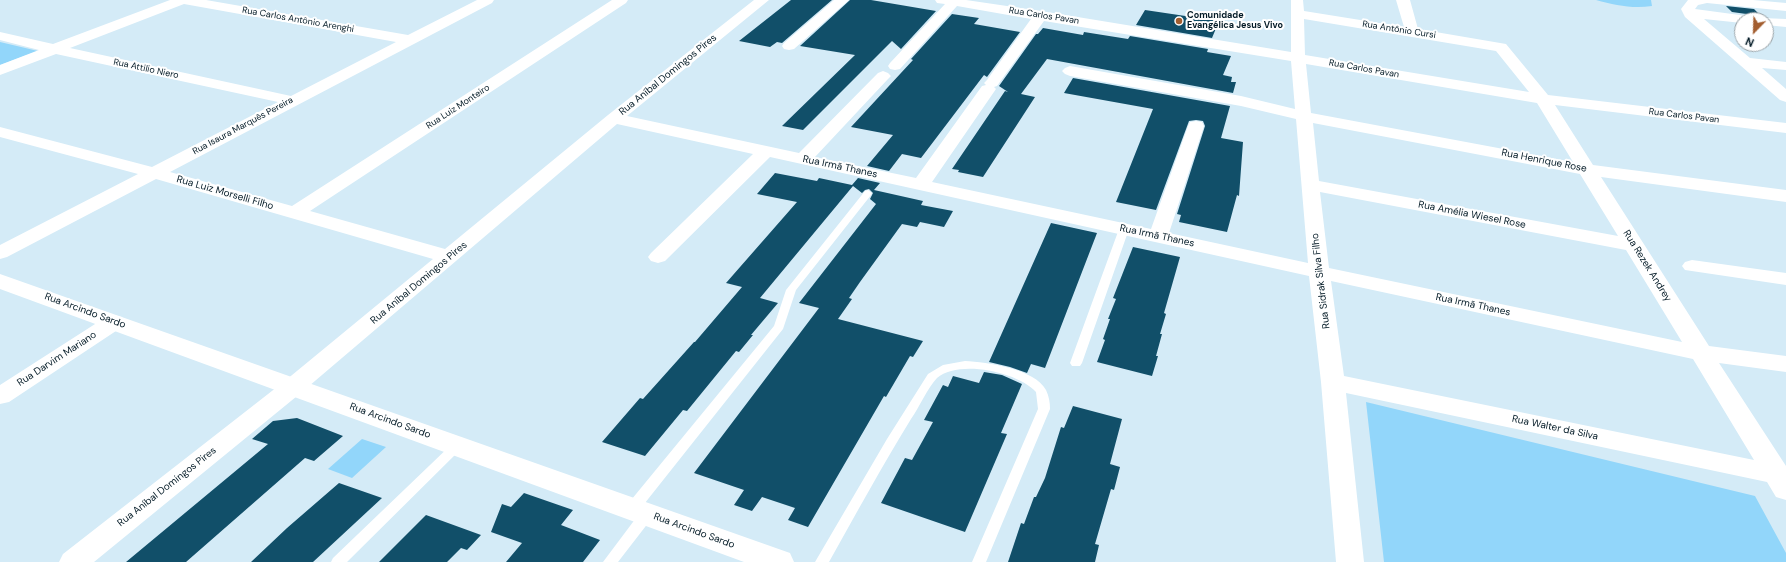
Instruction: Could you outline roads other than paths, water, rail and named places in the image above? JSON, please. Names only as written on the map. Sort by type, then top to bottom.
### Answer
[{"type":"street","name":"Rua Carlos Antônio Arenghi","points":[[183,0],[411,40]]},
{"type":"street","points":[[0,70],[183,0]]},
{"type":"street","name":"Rua Isaura Marquês Pereira","points":[[0,253],[487,0]]},
{"type":"street","name":"Rua Luiz Monteiro","points":[[294,213],[621,0]]},
{"type":"street","name":"Rua Aníbal Domingos Pires","points":[[72,562],[294,386],[450,257],[614,118],[762,0]]},
{"type":"street","points":[[788,46],[842,0]]},
{"type":"street","points":[[1403,0],[1412,32]]},
{"type":"street","points":[[1689,11],[1694,2],[1705,0]]},
{"type":"street","points":[[1709,0],[1786,7]]},
{"type":"street","points":[[803,159],[889,71],[948,1]]},
{"type":"street","name":"Rua Carlos Pavan","points":[[948,1],[1041,15],[1543,99],[1786,128]]},
{"type":"street","name":"Rua Antônio Cursi","points":[[1297,7],[1412,32],[1501,47]]},
{"type":"street","name":"Rua Sidrak Silva Filho","points":[[1297,7],[1298,58],[1319,272],[1333,382],[1350,562]]},
{"type":"street","points":[[1689,11],[1734,17]]},
{"type":"street","points":[[1689,11],[1744,62],[1786,97]]},
{"type":"street","points":[[921,184],[1041,15]]},
{"type":"street","points":[[1774,22],[1786,23]]},
{"type":"street","name":"Rua Attilio Niero","points":[[0,36],[293,101]]},
{"type":"street","name":"Rua Rezek Andrey","points":[[1501,47],[1543,99],[1700,352],[1783,481]]},
{"type":"street","points":[[1744,62],[1786,66]]},
{"type":"street","name":"Rua Henrique Rose","points":[[1070,71],[1241,101],[1304,116],[1588,170],[1786,196]]},
{"type":"street","name":"Rua Irmã Thanes","points":[[614,118],[1319,272],[1700,352],[1786,364]]},
{"type":"street","points":[[1158,236],[1196,126]]},
{"type":"street","name":"Rua Luiz Morselli Filho","points":[[0,132],[154,173],[450,257]]},
{"type":"street","points":[[658,257],[766,151]]},
{"type":"street","name":"Rua Amélia Wiesel Rose","points":[[1311,185],[1634,245]]},
{"type":"street","points":[[1692,266],[1786,279]]},
{"type":"street","name":"Rua Arcindo Sardo","points":[[0,281],[779,562]]},
{"type":"street","name":"Rua Darvim Mariano","points":[[0,396],[114,322]]},
{"type":"street","name":"Rua Walter da Silva","points":[[1333,382],[1783,481]]},
{"type":"lane","points":[[610,562],[640,511],[780,327],[791,290],[868,193]]},
{"type":"lane","points":[[1076,363],[1124,229]]},
{"type":"lane","points":[[822,562],[932,377],[940,369],[970,364],[1014,374],[1031,382],[1040,390],[1044,409],[979,562]]},
{"type":"lane","points":[[338,562],[458,445]]},
{"type":"place","name":"Comunidade Evangélica Jesus Vivo","points":[[1179,21]]}]
